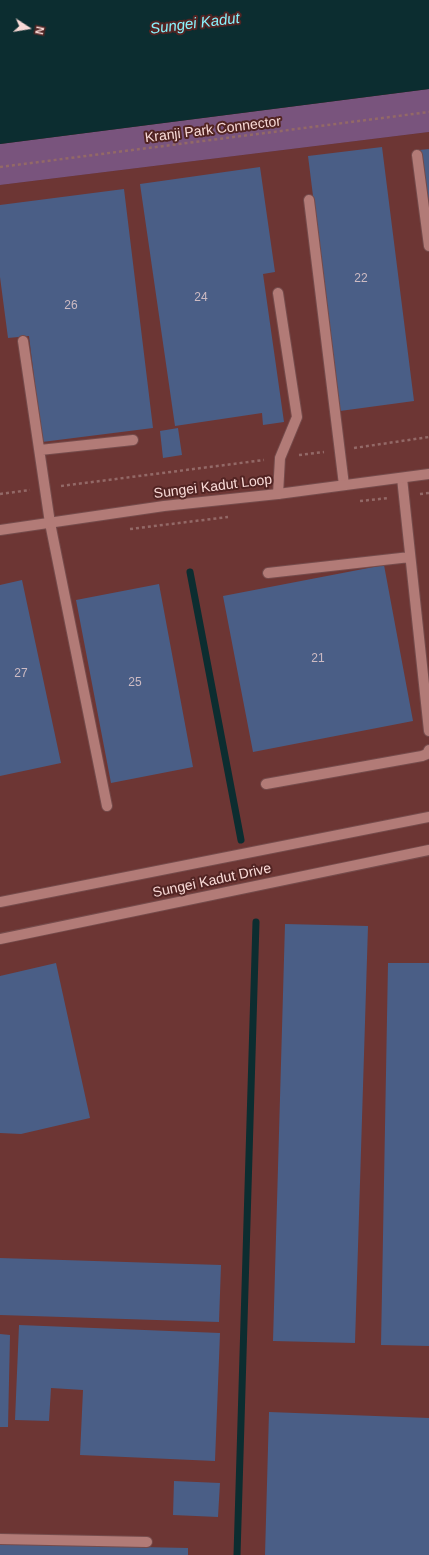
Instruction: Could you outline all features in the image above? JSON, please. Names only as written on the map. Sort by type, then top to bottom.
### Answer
[{"type":"main road","points":[[417,155],[429,246]]},
{"type":"main road","points":[[309,200],[344,485]]},
{"type":"main road","points":[[278,292],[297,417],[280,458],[278,494]]},
{"type":"main road","points":[[23,340],[50,523],[107,806]]},
{"type":"main road","points":[[40,450],[133,440]]},
{"type":"main road","name":"Sungei Kadut Loop","points":[[0,530],[164,506],[278,494],[429,474]]},
{"type":"main road","points":[[402,478],[429,731]]},
{"type":"main road","points":[[268,574],[410,557]]},
{"type":"main road","points":[[266,784],[422,756],[427,754],[429,750]]},
{"type":"main road","name":"Sungei Kadut Drive","points":[[0,902],[429,816]]},
{"type":"main road","name":"Sungei Kadut Drive","points":[[0,938],[429,850]]},
{"type":"main road","points":[[0,1539],[147,1542]]},
{"type":"path","name":"Kranji Park Connector","points":[[0,167],[429,112]]},
{"type":"path","points":[[0,494],[340,451],[429,436]]},
{"type":"path","points":[[356,502],[429,493]]},
{"type":"path","points":[[128,529],[230,517]]},
{"type":"shaded area","points":[[429,89],[429,132],[0,185],[0,144]]},
{"type":"shaded area","points":[[429,132],[429,1555],[0,1555],[0,185]]},
{"type":"water","name":"Sungei Kadut","points":[[0,0],[429,0],[429,89],[0,144]]},
{"type":"building","points":[[382,147],[414,401],[340,411],[308,156]]},
{"type":"building","points":[[429,149],[429,219],[428,219],[419,150]]},
{"type":"building","points":[[260,167],[275,272],[263,274],[284,422],[263,425],[262,413],[175,426],[140,184]]},
{"type":"building","points":[[124,189],[153,428],[42,442],[29,336],[8,338],[0,277],[0,205]]},
{"type":"building","points":[[178,428],[182,455],[163,458],[160,431]]},
{"type":"building","points":[[384,565],[413,721],[253,752],[223,596]]},
{"type":"building","points":[[22,580],[61,763],[0,776],[0,585]]},
{"type":"building","points":[[159,584],[193,767],[111,783],[76,600]]},
{"type":"building","points":[[285,924],[368,926],[355,1343],[273,1341]]},
{"type":"building","points":[[56,963],[90,1118],[21,1134],[0,1133],[0,976]]},
{"type":"building","points":[[388,963],[429,963],[429,1346],[381,1345]]},
{"type":"building","points":[[0,1258],[221,1265],[219,1322],[0,1315]]},
{"type":"building","points":[[19,1325],[220,1333],[215,1461],[80,1455],[83,1390],[51,1388],[49,1421],[15,1420]]},
{"type":"building","points":[[0,1334],[10,1335],[8,1427],[0,1427]]},
{"type":"building","points":[[269,1412],[429,1418],[429,1555],[265,1555]]},
{"type":"building","points":[[174,1481],[220,1483],[218,1517],[173,1515]]},
{"type":"building","points":[[0,1544],[188,1548],[188,1555],[0,1555]]},
{"type":"waterway","points":[[190,572],[241,840]]},
{"type":"waterway","points":[[237,1555],[256,922]]}]
